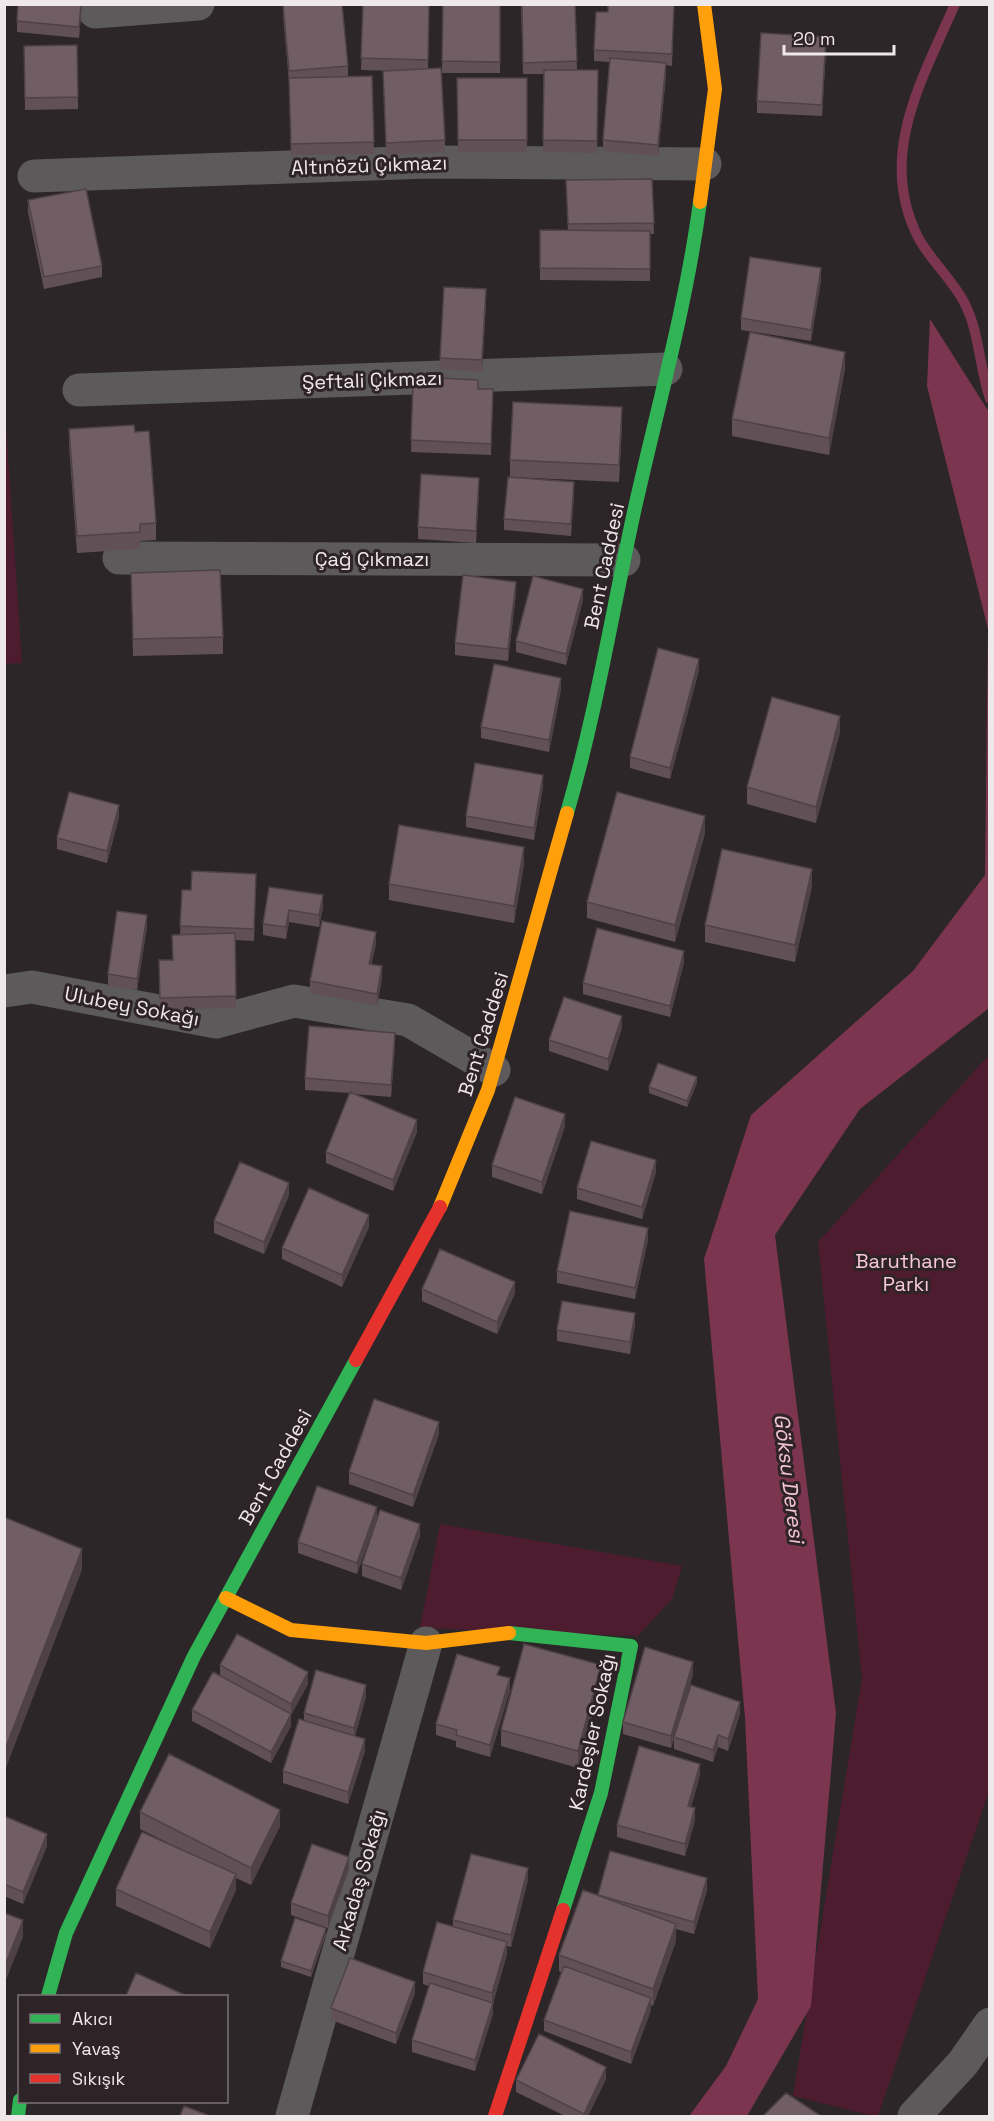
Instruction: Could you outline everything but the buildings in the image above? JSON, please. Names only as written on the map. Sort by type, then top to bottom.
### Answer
[{"type":"street","points":[[95,12],[198,4]]},
{"type":"street","name":"Bent Caddesi","points":[[48,1995],[66,1933],[194,1656],[443,1202],[494,1070],[588,741],[624,560],[666,369],[690,275],[715,89],[704,4]]},
{"type":"street","name":"Altınözü Çıkmazı","points":[[34,176],[428,162],[705,164]]},
{"type":"street","name":"Şeftali Çıkmazı","points":[[79,390],[666,369]]},
{"type":"street","name":"Çağ Çıkmazı","points":[[119,558],[624,560]]},
{"type":"street","name":"Ulubey Sokağı","points":[[4,991],[32,987],[216,1022],[294,1001],[408,1020],[494,1070]]},
{"type":"street","name":"Kardeşler Sokağı","points":[[226,1598],[291,1630],[426,1643],[504,1633],[631,1646],[602,1793],[495,2116]]},
{"type":"street","name":"Arkadaş Sokağı","points":[[292,2116],[426,1643]]},
{"type":"street","points":[[914,2116],[963,2063],[990,2024]]},
{"type":"street","points":[[4,2090],[18,2097]]},
{"type":"green space","points":[[5,412],[22,663],[4,664]]},
{"type":"green space","name":"Baruthane Parkı","points":[[989,1055],[989,1791],[878,2116],[873,2116],[793,2096],[862,1678],[818,1242]]},
{"type":"green space","points":[[440,1524],[682,1566],[672,1599],[638,1636],[420,1628]]},
{"type":"water","points":[[930,319],[989,412],[989,1008],[860,1109],[775,1235],[836,1713],[811,2006],[747,2116],[689,2116],[726,2066],[758,1999],[745,1718],[704,1259],[751,1115],[913,971],[985,875],[988,629],[927,386]]},
{"type":"waterway","name":"Göksu Deresi","points":[[955,4],[929,61],[908,119],[903,149],[902,178],[907,208],[919,239],[959,294],[969,314],[990,399]]},
{"type":"traffic: fast","points":[[567,813],[595,701],[634,512],[679,319],[700,202]]},
{"type":"traffic: fast","points":[[48,1995],[66,1933],[194,1656],[356,1360]]},
{"type":"traffic: fast","points":[[509,1633],[631,1646],[601,1793],[563,1910]]},
{"type":"traffic: fast","points":[[18,2116],[20,2103]]},
{"type":"traffic: slow","points":[[700,202],[715,89],[704,4]]},
{"type":"traffic: slow","points":[[440,1207],[488,1090],[567,813]]},
{"type":"traffic: slow","points":[[226,1598],[291,1630],[426,1643],[509,1633]]},
{"type":"traffic: jam","points":[[356,1360],[440,1207]]},
{"type":"traffic: jam","points":[[495,2116],[563,1910]]}]
